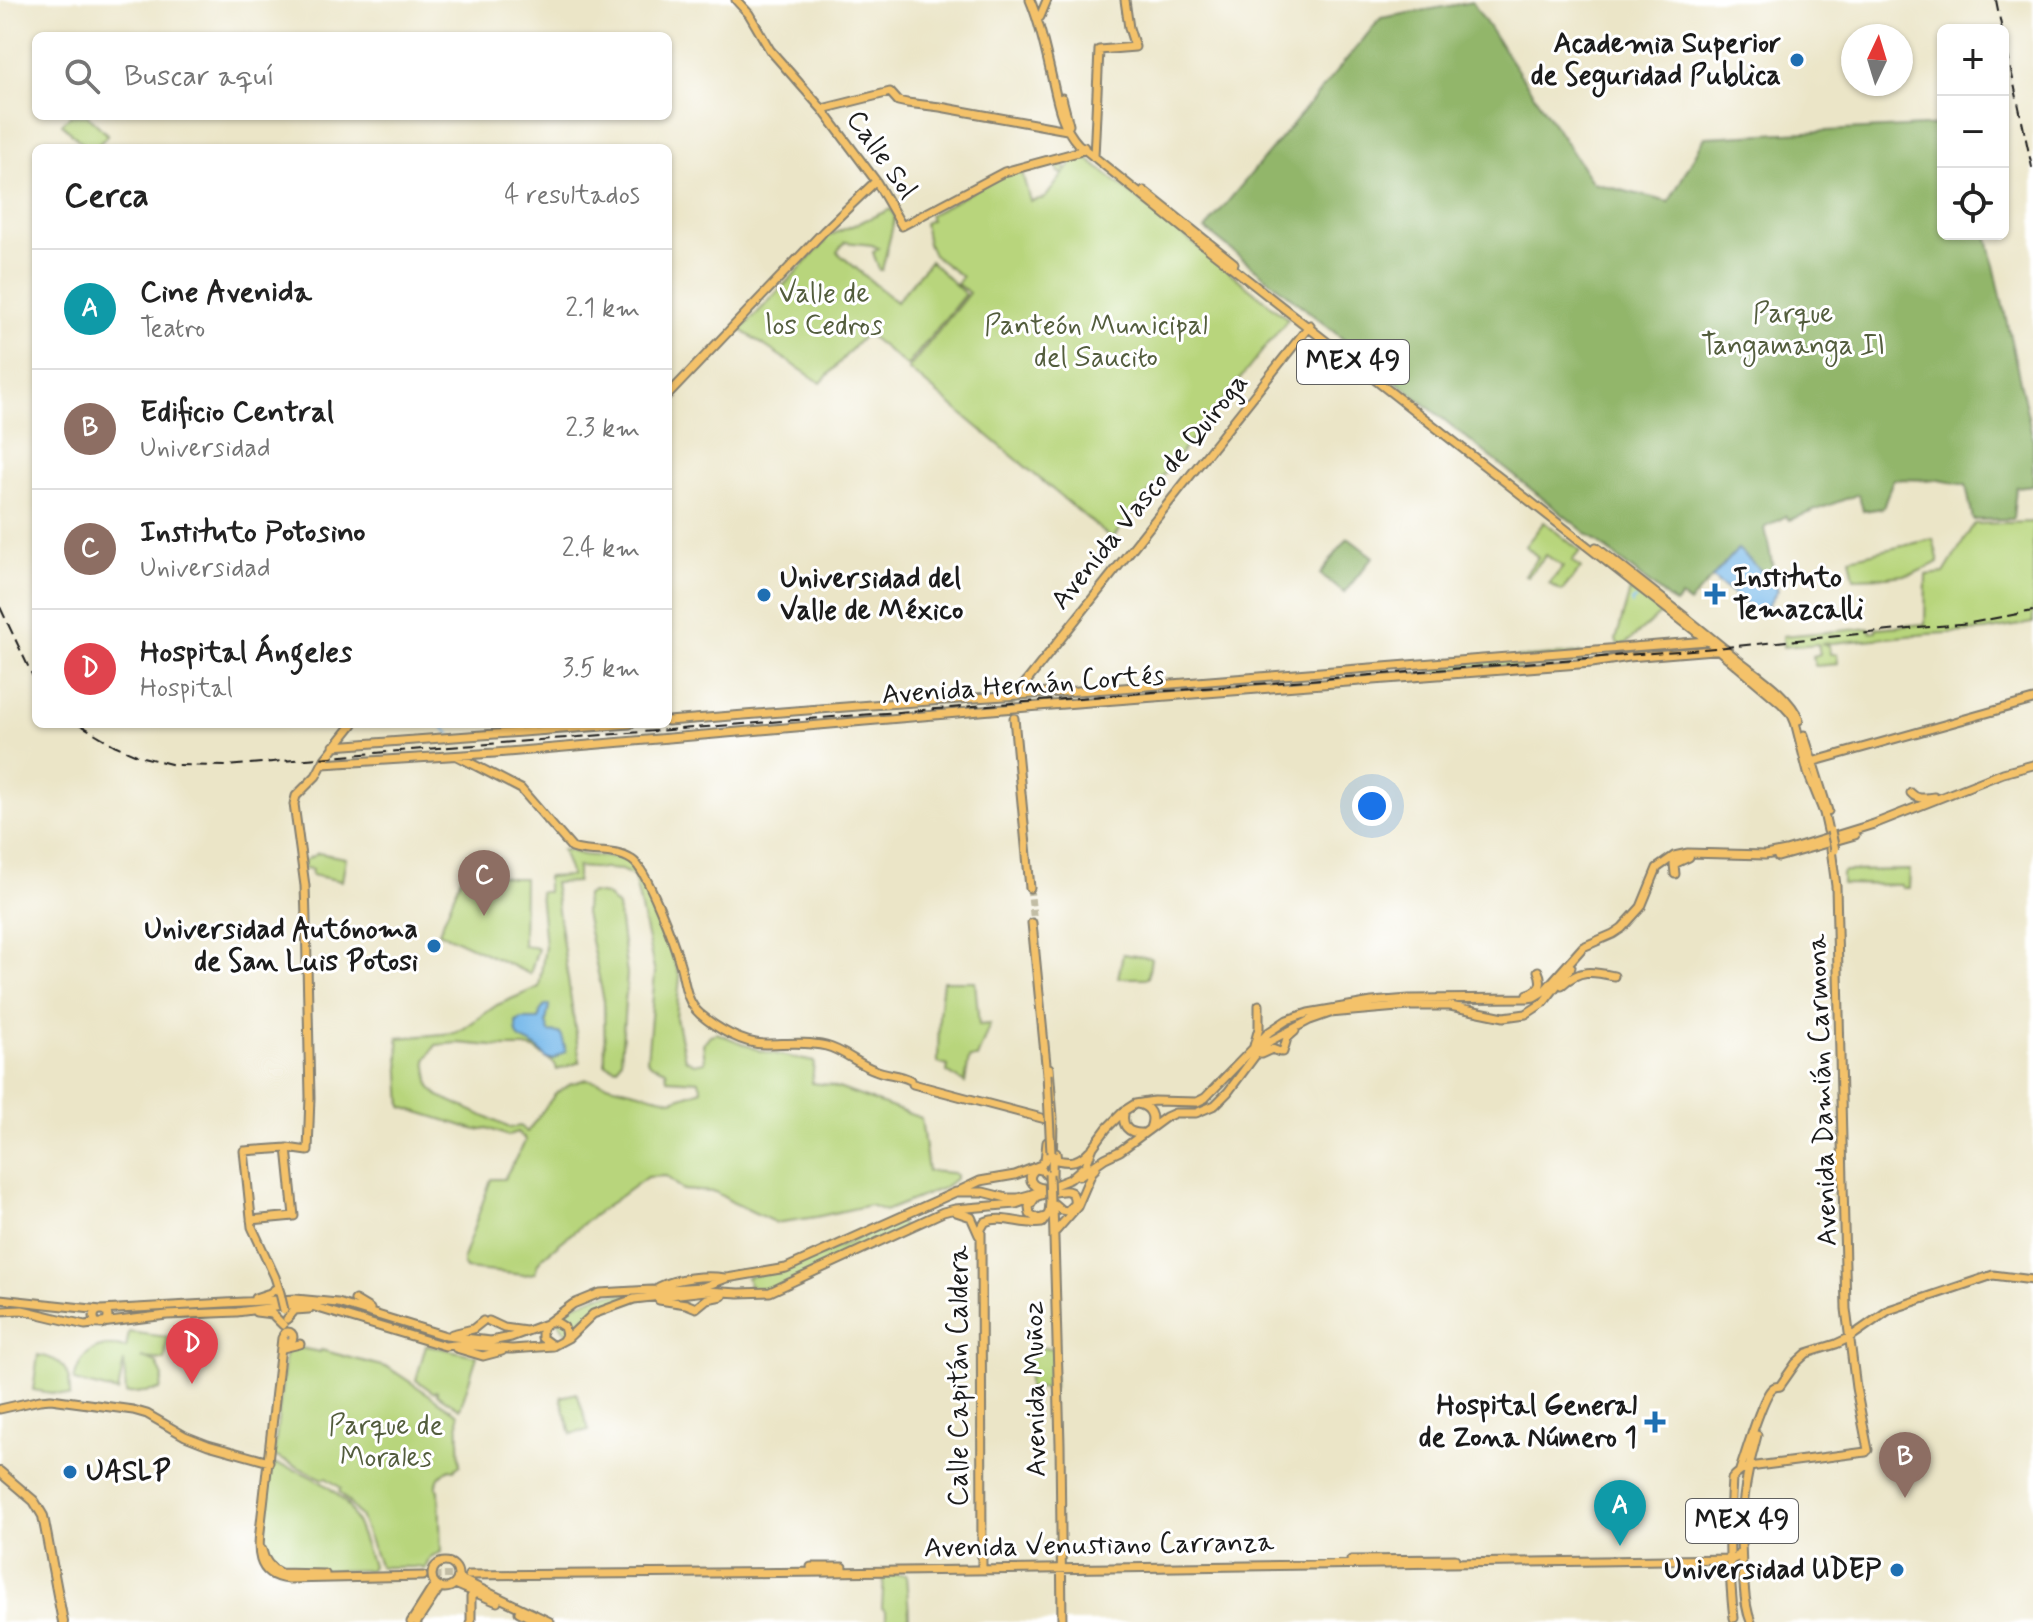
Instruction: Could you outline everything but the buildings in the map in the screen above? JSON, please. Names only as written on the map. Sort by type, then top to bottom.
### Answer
[{"type":"highway","points":[[1,1476],[27,1494],[43,1516],[61,1620]]},
{"type":"highway","points":[[1,1476],[32,1503],[40,1520],[61,1620]]},
{"type":"main road","name":"Calle Sol","points":[[736,0],[749,14],[770,50],[826,108],[876,181],[902,226],[1004,172],[1090,149]]},
{"type":"main road","name":"MEX 49","points":[[1032,0],[1067,119],[1075,135],[1090,149]]},
{"type":"main road","points":[[1039,16],[1047,0]]},
{"type":"main road","points":[[1090,149],[1099,50],[1135,47],[1125,0]]},
{"type":"main road","name":"MEX 49","points":[[1039,16],[1066,130],[1294,314],[1712,641],[1792,715],[1809,763]]},
{"type":"main road","points":[[826,108],[890,92],[903,102],[1066,130],[1075,135]]},
{"type":"main road","points":[[672,394],[876,181]]},
{"type":"main road","name":"MEX 49","points":[[1150,200],[1200,233],[1215,251]]},
{"type":"main road","points":[[1212,239],[1215,251]]},
{"type":"main road","name":"MEX 49","points":[[1310,326],[1712,641]]},
{"type":"main road","name":"Avenida Vasco de Quiroga","points":[[1023,686],[1310,326]]},
{"type":"main road","points":[[1423,417],[1425,426]]},
{"type":"main road","points":[[1694,642],[1698,633]]},
{"type":"main road","name":"Avenida Hernán Cortés","points":[[672,721],[1712,641]]},
{"type":"main road","name":"Avenida Hernán Cortés","points":[[323,764],[1722,650]]},
{"type":"main road","points":[[1031,694],[1029,700],[1033,706]]},
{"type":"main road","points":[[997,696],[1001,709]]},
{"type":"main road","points":[[1001,709],[1016,697]]},
{"type":"main road","points":[[1809,763],[2033,700]]},
{"type":"main road","points":[[1013,718],[1030,888]]},
{"type":"main road","points":[[350,728],[316,777],[296,796],[294,804],[305,886],[310,1097],[308,1151],[287,1148],[244,1151],[252,1227],[279,1290],[286,1337],[281,1350],[262,1523],[262,1551],[270,1570],[288,1574],[423,1575]]},
{"type":"main road","points":[[336,746],[355,728]]},
{"type":"main road","points":[[336,746],[577,728]]},
{"type":"main road","points":[[471,754],[472,761],[525,787],[574,844],[613,849],[630,854],[641,863],[649,874],[683,960],[688,995]]},
{"type":"main road","points":[[456,755],[521,789],[572,848],[615,854],[629,858],[638,865],[679,960],[692,1005],[728,1032],[763,1044],[828,1046],[872,1069],[1048,1118]]},
{"type":"main road","name":"Avenida Damián Carmona","points":[[1739,1473],[1867,1451],[1850,1337],[1836,867],[1830,831],[1811,782],[1809,763]]},
{"type":"main road","points":[[1653,876],[1665,861],[1681,854],[1774,854],[1874,824],[2003,773],[2033,768]]},
{"type":"main road","points":[[1228,1092],[1260,1049],[1270,1041],[1330,1013],[1450,1006],[1491,1016],[1526,1014],[1543,1003],[1586,949],[1617,937],[1633,923],[1651,899],[1661,869],[1671,861],[1689,857],[1762,859],[1790,855],[1877,828],[2033,768]]},
{"type":"main road","points":[[1911,793],[1917,798],[1925,798],[1959,790]]},
{"type":"main road","points":[[1491,1016],[1489,1006],[1493,999],[1536,992],[1541,984],[1538,971],[1553,974],[1576,950],[1613,934],[1629,920],[1647,897],[1658,861],[1672,847]]},
{"type":"main road","points":[[1675,874],[1674,864],[1689,857]]},
{"type":"main road","name":"Avenida Muñoz","points":[[1033,923],[1047,1070],[1050,1185],[1055,1234],[1062,1622]]},
{"type":"main road","points":[[1048,1118],[1057,1160],[1076,1162],[1124,1111],[1135,1104],[1197,1102],[1205,1098],[1278,1025],[1287,1020],[1329,1008],[1385,1001],[1528,998],[1539,995],[1583,947]]},
{"type":"main road","points":[[1551,993],[1580,973],[1614,976]]},
{"type":"main road","points":[[1470,1010],[1471,999]]},
{"type":"main road","points":[[1253,1050],[1259,1028],[1259,1005]]},
{"type":"main road","points":[[1055,1234],[1077,1207],[1092,1172],[1171,1114],[1196,1113],[1215,1105],[1243,1077],[1261,1053],[1272,1049],[1282,1052],[1290,1034],[1322,1016]]},
{"type":"main road","points":[[1045,1054],[1050,1185],[1047,1216],[1038,1219],[1030,1214],[1029,1204],[1050,1185],[1058,1165],[1068,1168],[1068,1175],[1062,1183]]},
{"type":"main road","points":[[1124,1111],[1123,1121],[1128,1130],[1132,1133],[1147,1130],[1153,1120],[1149,1110],[1135,1104]]},
{"type":"main road","points":[[553,1346],[542,1338],[542,1328],[573,1304],[600,1293],[693,1288],[786,1268],[980,1181],[1015,1175],[1041,1165],[1045,1160],[1048,1118]]},
{"type":"main road","points":[[1047,1142],[1050,1155]]},
{"type":"main road","points":[[956,1192],[983,1192],[1018,1198],[1070,1179],[1086,1165],[1093,1147]]},
{"type":"main road","points":[[251,1220],[294,1216],[287,1148]]},
{"type":"main road","points":[[1050,1185],[1069,1184],[1120,1151]]},
{"type":"main road","points":[[445,1346],[553,1346],[562,1342],[593,1314],[634,1299],[714,1292],[770,1292],[943,1212],[1008,1206],[1036,1198]]},
{"type":"main road","points":[[943,1212],[968,1215],[980,1237]]},
{"type":"main road","points":[[906,1214],[902,1223],[912,1228]]},
{"type":"main road","name":"Calle Capitán Caldera","points":[[982,1566],[982,1225],[990,1219],[1037,1224],[1047,1216]]},
{"type":"main road","points":[[1733,1620],[1729,1556],[1739,1473],[1761,1410],[1796,1363],[1807,1353],[1850,1337],[1889,1310],[1993,1275],[2033,1280]]},
{"type":"main road","points":[[634,1299],[670,1301],[696,1308],[711,1298],[741,1293],[748,1285],[735,1277],[709,1276],[666,1283],[655,1289]]},
{"type":"main road","points":[[735,1277],[732,1287],[741,1293]]},
{"type":"main road","points":[[235,1302],[279,1290]]},
{"type":"main road","points":[[0,1299],[101,1310],[315,1300],[338,1303],[446,1336],[487,1341],[511,1337],[548,1323],[559,1323],[566,1335],[562,1342]]},
{"type":"main road","points":[[361,1302],[386,1318],[390,1324],[387,1328]]},
{"type":"main road","points":[[0,1311],[22,1310],[76,1324],[101,1324],[299,1304],[322,1308],[483,1356],[509,1348]]},
{"type":"main road","points":[[237,1312],[285,1317],[298,1309],[322,1308]]},
{"type":"main road","points":[[101,1310],[94,1317],[101,1324]]},
{"type":"main road","points":[[446,1336],[473,1329],[486,1321],[504,1328],[528,1331]]},
{"type":"main road","points":[[396,1331],[395,1326],[400,1322]]},
{"type":"main road","points":[[281,1350],[300,1344]]},
{"type":"main road","name":"MEX 49","points":[[1751,1622],[1740,1552],[1745,1485],[1739,1473],[1777,1387]]},
{"type":"main road","points":[[0,1409],[51,1399],[133,1410],[147,1414],[181,1433],[270,1458]]},
{"type":"main road","points":[[1728,1467],[1739,1473]]},
{"type":"main road","points":[[1730,1536],[1735,1532],[1740,1537]]},
{"type":"main road","points":[[1729,1556],[1736,1558],[1740,1552]]},
{"type":"main road","name":"Avenida Venustiano Carranza","points":[[457,1577],[982,1566],[1404,1565],[1729,1556]]},
{"type":"main road","points":[[385,1575],[426,1571],[440,1563],[451,1563],[457,1577],[468,1588],[550,1622]]},
{"type":"main road","name":"Avenida Venustiano Carranza","points":[[503,1574],[1062,1566]]},
{"type":"main road","points":[[434,1568],[432,1575],[436,1584]]},
{"type":"main road","points":[[385,1575],[426,1578],[448,1588],[461,1571],[503,1574]]},
{"type":"main road","points":[[471,1575],[481,1591]]},
{"type":"main road","points":[[457,1577],[538,1622]]},
{"type":"main road","points":[[1729,1579],[1736,1585],[1743,1578]]},
{"type":"main road","points":[[411,1622],[436,1584]]},
{"type":"main road","points":[[417,1622],[436,1584]]},
{"type":"main road","points":[[468,1588],[470,1622]]},
{"type":"main road","points":[[470,1622],[471,1597],[481,1591]]},
{"type":"main road","points":[[1733,1609],[1746,1605]]},
{"type":"main road","points":[[1733,1620],[1746,1605]]},
{"type":"green space","name":"Parque Tangamanga II","points":[[1472,2],[1593,183],[1669,202],[1705,137],[1937,125],[1937,240],[1988,240],[2033,439],[2033,485],[2016,487],[2013,519],[1973,520],[1966,485],[1939,480],[1893,479],[1883,508],[1863,511],[1859,494],[1789,520],[1786,516],[1765,528],[1777,588],[1738,549],[1689,603],[1681,597],[1675,604],[1205,229],[1381,18]]},
{"type":"green space","points":[[66,120],[92,120],[108,135],[99,144],[83,144],[62,124]]},
{"type":"green space","name":"Panteón Municipal del Saucito","points":[[1080,153],[1288,319],[1112,539],[908,369],[969,293],[957,284],[962,277],[933,255],[924,223],[931,220],[929,215],[1021,169],[1030,201],[1045,198],[1064,173],[1059,173],[1056,162],[1062,160],[1066,171]]},
{"type":"green space","name":"Valle de los Cedros","points":[[891,209],[895,217],[882,270],[879,270],[873,252],[878,248],[872,245],[845,242],[837,252],[896,302],[930,261],[965,294],[907,366],[866,333],[821,383],[741,330],[825,242],[826,237]]},
{"type":"green space","points":[[1544,522],[1580,551],[1572,561],[1581,568],[1562,591],[1549,584],[1563,567],[1546,555],[1528,576],[1525,575],[1538,557],[1525,546]]},
{"type":"green space","points":[[2033,522],[2033,623],[1985,631],[1821,644],[1829,646],[1830,654],[1837,654],[1838,664],[1815,666],[1813,656],[1820,654],[1818,644],[1783,647],[1783,636],[1870,628],[1870,632],[1876,631],[1876,628],[1925,624],[1926,575],[1944,573],[1974,524]]},
{"type":"green space","points":[[1348,538],[1373,557],[1344,593],[1320,574]]},
{"type":"green space","points":[[1933,539],[1939,562],[1913,574],[1854,578],[1850,558]]},
{"type":"green space","points":[[1630,590],[1662,613],[1625,644],[1618,645],[1616,640]]},
{"type":"green space","points":[[1665,610],[1697,635],[1695,639],[1662,613]]},
{"type":"green space","points":[[1580,653],[1581,663],[1440,674],[1429,664]]},
{"type":"green space","points":[[562,850],[622,858],[636,866],[680,977],[676,1018],[685,1059],[694,1064],[705,1062],[703,1044],[710,1035],[717,1033],[761,1051],[814,1062],[812,1083],[830,1085],[921,1118],[928,1171],[953,1173],[956,1178],[943,1188],[885,1211],[870,1205],[776,1223],[715,1192],[682,1190],[666,1176],[647,1177],[543,1257],[535,1273],[524,1275],[466,1269],[463,1258],[491,1179],[504,1179],[526,1140],[517,1132],[508,1136],[487,1128],[476,1130],[402,1107],[398,1038],[454,1033],[497,1005],[539,987],[545,946],[540,892],[547,892],[547,877],[571,876]],"holes":[[[577,867],[621,870],[634,876],[655,973],[647,1060],[666,1070],[667,1079],[699,1081],[702,1090],[672,1100],[586,1079],[556,1093],[527,1132],[520,1126],[510,1128],[439,1096],[430,1087],[426,1060],[436,1045],[458,1043],[525,1047],[534,1049],[555,1064],[557,1070],[580,1062],[554,883],[577,882]]]},
{"type":"green space","points":[[318,853],[346,858],[342,881],[311,875],[312,869],[304,868],[304,861]]},
{"type":"green space","points":[[467,863],[474,870],[524,878],[523,946],[538,948],[530,974],[439,932]]},
{"type":"green space","points":[[1910,870],[1909,888],[1902,888],[1901,885],[1842,884],[1842,873],[1845,871]]},
{"type":"green space","points":[[586,895],[606,895],[618,907],[627,974],[621,1060],[617,1068],[605,1064],[604,1001],[585,913]]},
{"type":"green space","points":[[1123,954],[1151,958],[1148,978],[1118,978]]},
{"type":"green space","points":[[943,981],[975,981],[979,1025],[990,1024],[977,1058],[969,1058],[965,1083],[947,1072],[948,1066],[938,1063]]},
{"type":"green space","points":[[899,1220],[904,1229],[786,1283],[764,1291],[747,1291],[749,1282],[746,1277],[786,1270]]},
{"type":"green space","points":[[679,1290],[596,1310],[583,1318],[567,1335],[557,1319],[576,1304],[600,1295]]},
{"type":"green space","points":[[129,1332],[168,1337],[165,1360],[141,1358],[156,1362],[163,1377],[160,1390],[126,1394],[124,1361],[118,1392],[74,1381],[85,1356],[106,1346],[126,1348]]},
{"type":"green space","points":[[426,1345],[477,1356],[460,1409],[416,1380]]},
{"type":"green space","name":"Parque de Morales","points":[[298,1346],[389,1368],[458,1414],[460,1465],[444,1473],[437,1482],[441,1552],[430,1557],[425,1569],[380,1567],[360,1516],[339,1491],[341,1488],[326,1478],[274,1456],[285,1357],[289,1349]]},
{"type":"green space","points":[[1028,1348],[1054,1348],[1054,1388],[1028,1388]]},
{"type":"green space","points":[[38,1355],[54,1360],[64,1368],[70,1396],[33,1390]]},
{"type":"green space","points":[[577,1393],[589,1430],[571,1434],[561,1397]]},
{"type":"green space","points":[[275,1464],[318,1480],[345,1502],[372,1565],[369,1570],[282,1571],[275,1568],[268,1553],[262,1549],[271,1470]]},
{"type":"green space","points":[[884,1575],[906,1575],[909,1619],[886,1621],[886,1611],[882,1608]]},
{"type":"water","points":[[1738,549],[1778,590],[1761,616],[1712,578]]},
{"type":"water","points":[[545,1005],[549,1005],[546,1022],[549,1032],[562,1036],[566,1051],[554,1059],[547,1059],[537,1048],[521,1040],[516,1029],[516,1022],[522,1019],[539,1019]]},
{"type":"waterway","points":[[1632,605],[1636,599]]},
{"type":"waterway","points":[[444,728],[450,734]]},
{"type":"tunnel","points":[[1013,713],[1014,697],[1023,686]]},
{"type":"tunnel","points":[[1030,888],[1034,923]]},
{"type":"tunnel","points":[[423,1576],[469,1575]]},
{"type":"railway","points":[[1996,0],[2001,24]]},
{"type":"railway","points":[[2009,61],[2033,172]]},
{"type":"railway","points":[[0,607],[32,675]]},
{"type":"railway","points":[[86,728],[139,756],[175,765],[226,766],[1716,648],[1970,623],[2033,611]]},
{"type":"place","name":"Academia Superior de Seguridad Publica","points":[[1797,60]]},
{"type":"place","name":"Instituto Temazcalli","points":[[1715,594]]},
{"type":"place","name":"Universidad del Valle de México","points":[[764,595]]},
{"type":"place","name":"Instituto Potosino","points":[[484,916]]},
{"type":"place","name":"Universidad Autónoma de San Luis Potosi","points":[[434,946]]},
{"type":"place","name":"Hospital Ángeles","points":[[192,1384]]},
{"type":"place","name":"Hospital General de Zona Número 1","points":[[1655,1422]]},
{"type":"place","name":"UASLP","points":[[70,1472]]},
{"type":"place","name":"Edificio Central","points":[[1905,1498]]},
{"type":"place","name":"Cine Avenida","points":[[1620,1546]]},
{"type":"place","name":"Universidad UDEP","points":[[1897,1570]]}]
